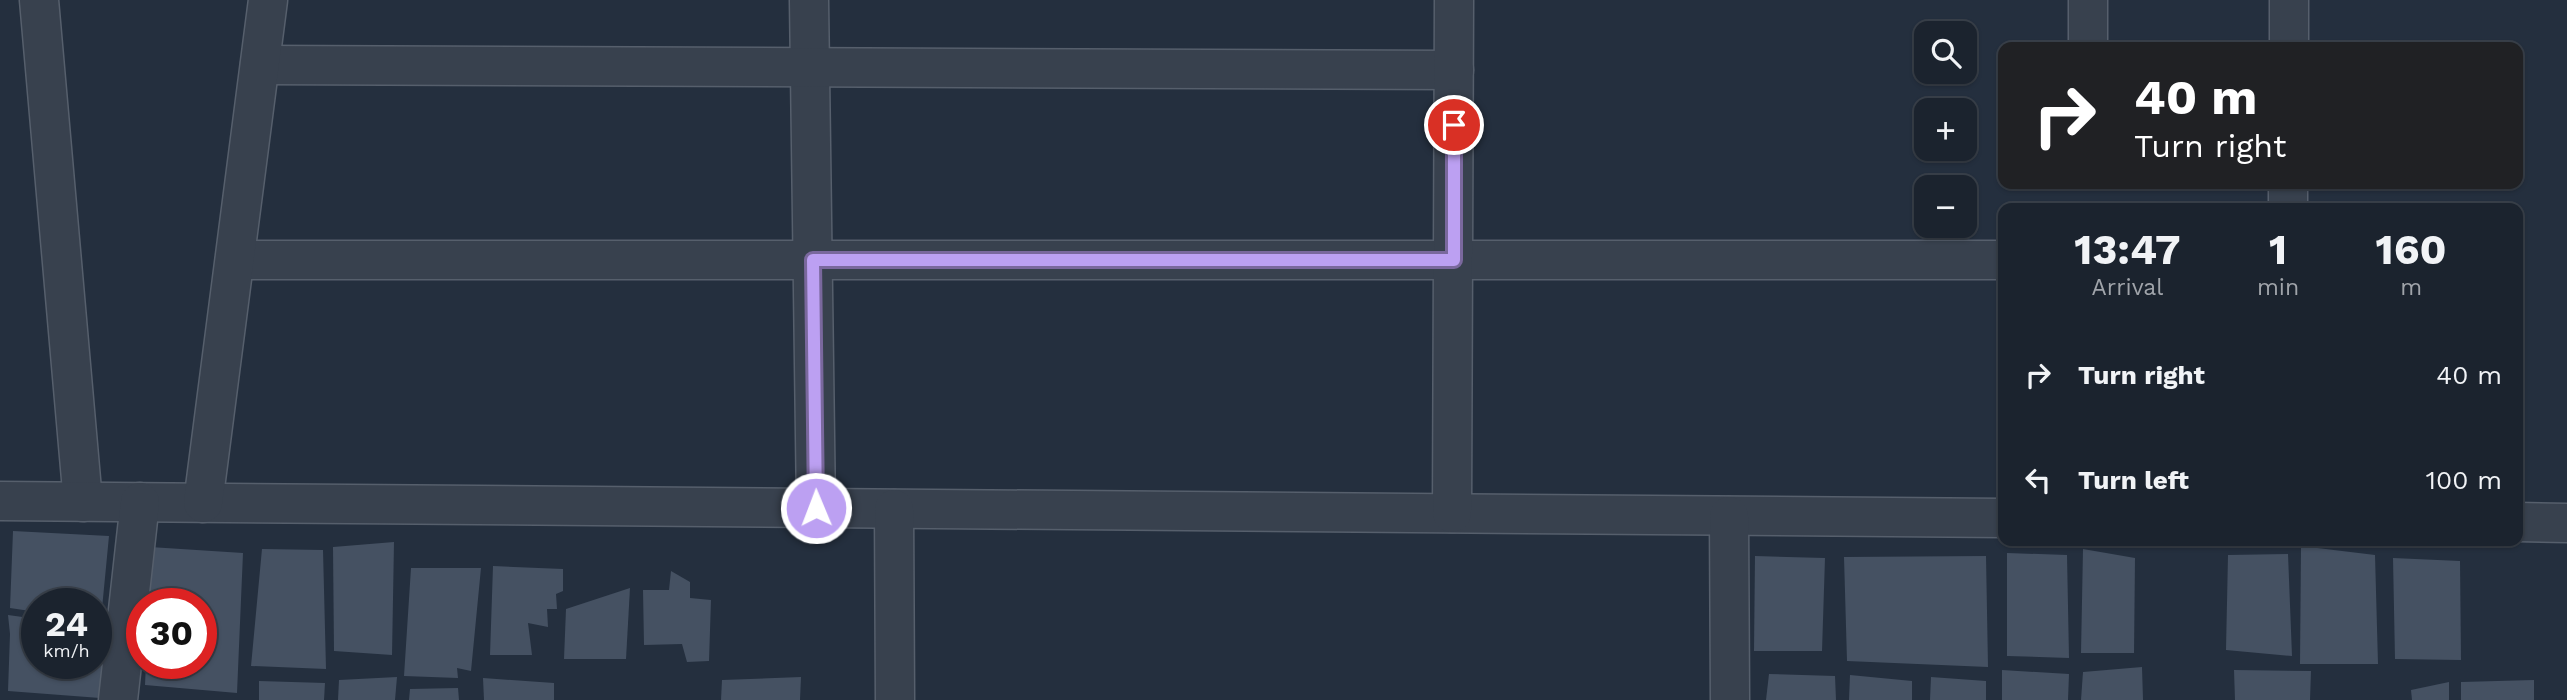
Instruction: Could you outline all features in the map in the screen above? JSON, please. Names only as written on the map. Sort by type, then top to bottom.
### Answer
[{"type":"street","points":[[39,0],[83,502]]},
{"type":"street","points":[[203,503],[268,0]]},
{"type":"street","points":[[809,0],[816,508]]},
{"type":"street","points":[[1452,513],[1454,0]]},
{"type":"street","points":[[2088,0],[2088,42]]},
{"type":"street","points":[[2288,42],[2289,0]]},
{"type":"street","points":[[260,65],[1454,70]]},
{"type":"street","points":[[235,260],[1998,260]]},
{"type":"street","points":[[0,501],[1998,518]]},
{"type":"street","points":[[118,700],[140,502]]},
{"type":"street","points":[[894,509],[895,700]]},
{"type":"street","points":[[1728,516],[1730,700]]},
{"type":"street","points":[[2523,522],[2567,523]]},
{"type":"building","points":[[13,531],[109,536],[104,588],[21,588],[21,610],[10,608]]},
{"type":"building","points":[[394,542],[392,655],[334,651],[333,547]]},
{"type":"building","points":[[2301,546],[2375,555],[2378,664],[2300,664]]},
{"type":"building","points":[[150,547],[243,553],[237,693],[145,685],[145,679],[217,679],[217,588],[149,588]]},
{"type":"building","points":[[262,549],[323,550],[326,669],[251,666]]},
{"type":"building","points":[[2083,549],[2135,558],[2134,653],[2081,653]]},
{"type":"building","points":[[2007,553],[2067,555],[2069,658],[2007,656]]},
{"type":"building","points":[[2288,554],[2292,656],[2226,650],[2228,555]]},
{"type":"building","points":[[1755,556],[1825,558],[1822,651],[1754,651]]},
{"type":"building","points":[[1986,556],[1988,667],[1847,661],[1844,557]]},
{"type":"building","points":[[2393,558],[2460,561],[2461,660],[2395,659]]},
{"type":"building","points":[[493,566],[563,569],[563,591],[556,594],[557,609],[547,609],[548,627],[528,623],[532,655],[490,655]]},
{"type":"building","points":[[411,568],[481,568],[471,671],[457,668],[458,678],[404,676]]},
{"type":"building","points":[[671,571],[690,582],[690,598],[711,600],[709,661],[687,662],[682,644],[644,645],[643,590],[669,590]]},
{"type":"building","points":[[630,588],[626,659],[564,659],[566,609]]},
{"type":"building","points":[[8,615],[21,617],[21,679],[101,679],[100,698],[8,691]]},
{"type":"building","points":[[2142,667],[2143,700],[2081,700],[2083,672]]},
{"type":"building","points":[[2002,670],[2069,674],[2068,700],[2002,700]]},
{"type":"building","points":[[2234,670],[2311,671],[2310,700],[2235,700]]},
{"type":"building","points":[[1769,674],[1835,676],[1836,700],[1766,700]]},
{"type":"building","points":[[1850,675],[1912,681],[1912,700],[1849,700]]},
{"type":"building","points":[[397,677],[395,700],[338,700],[339,680]]},
{"type":"building","points":[[801,677],[800,700],[721,700],[722,680]]},
{"type":"building","points":[[1931,677],[1986,681],[1986,700],[1930,700]]},
{"type":"building","points":[[483,678],[554,683],[554,700],[484,700]]},
{"type":"building","points":[[2534,680],[2534,700],[2461,700],[2461,682]]},
{"type":"building","points":[[259,681],[325,683],[324,700],[259,700]]},
{"type":"building","points":[[2449,682],[2449,700],[2412,700],[2411,690]]},
{"type":"building","points":[[458,688],[459,700],[409,700],[410,689]]},
{"type":"route","points":[[816,508],[813,260],[1454,260],[1454,125]]}]
